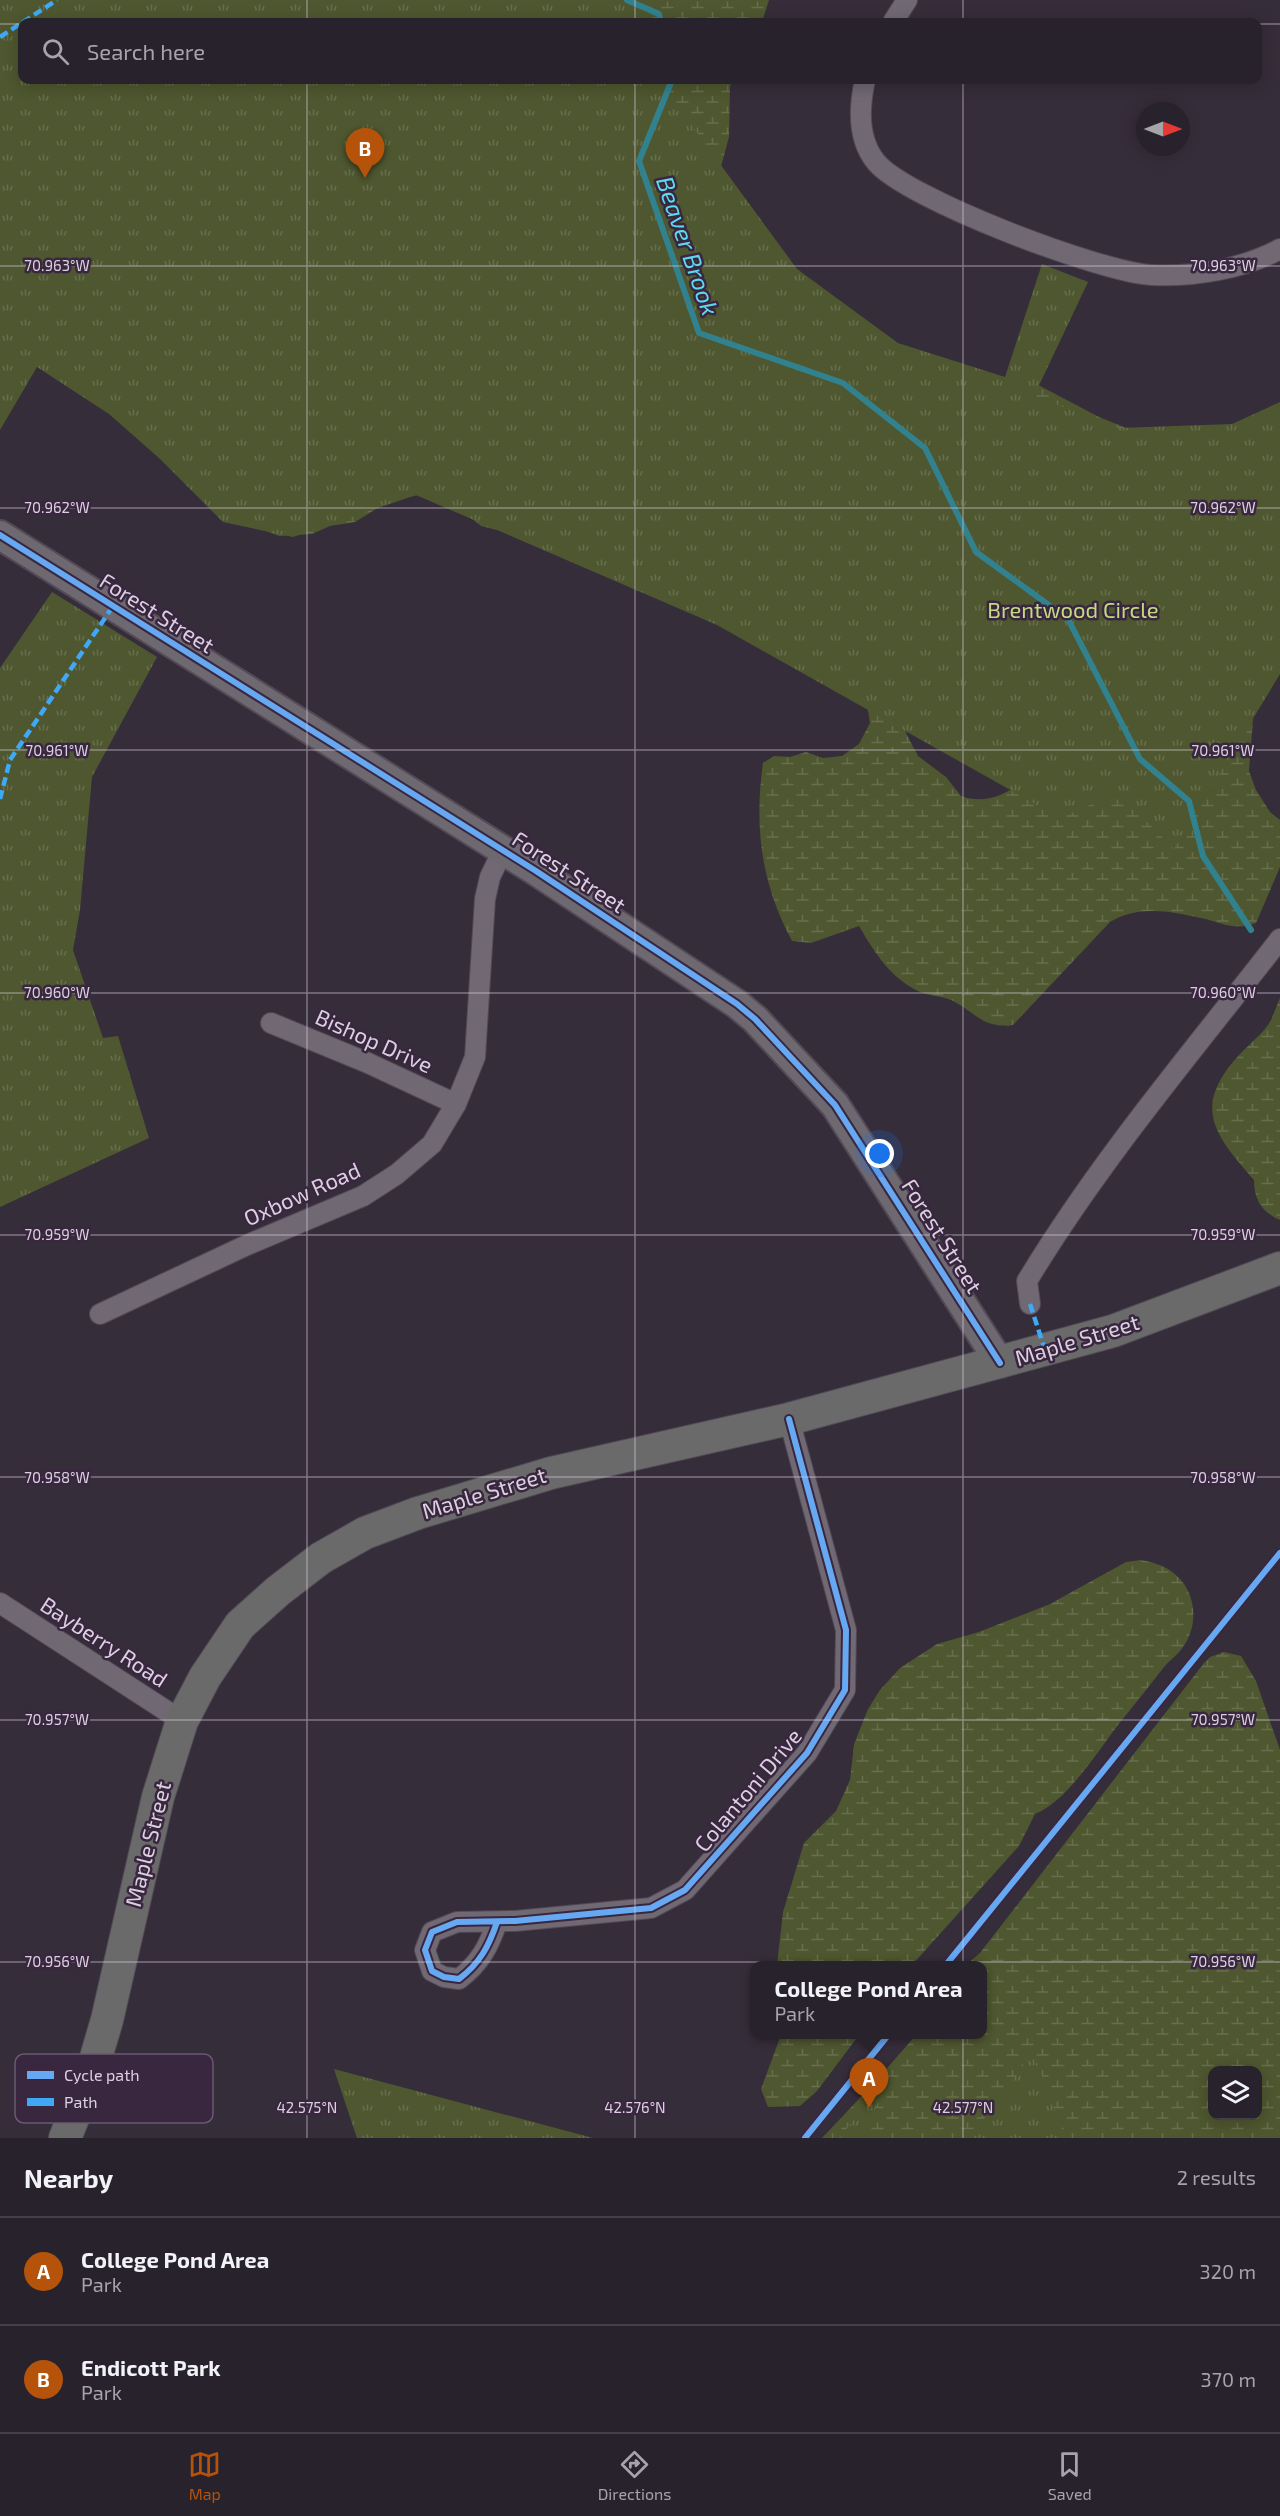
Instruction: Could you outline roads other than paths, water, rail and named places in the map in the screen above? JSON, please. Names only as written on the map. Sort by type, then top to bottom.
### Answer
[{"type":"main road","name":"Maple Street","points":[[97,2054],[107,2020],[158,1797],[182,1721],[205,1677],[240,1625],[278,1591],[321,1558],[365,1533],[418,1513],[551,1473],[789,1419],[1113,1331],[1280,1268]]},
{"type":"main road","name":"Maple Street","points":[[65,2138],[71,2123]]},
{"type":"street","points":[[896,18],[907,0]]},
{"type":"street","points":[[865,84],[860,121],[866,144],[876,162],[918,194],[1036,242],[1107,266],[1151,276],[1232,268],[1280,249]]},
{"type":"street","name":"Forest Street","points":[[0,535],[503,850],[737,1004],[755,1019],[835,1105],[1000,1363]]},
{"type":"street","name":"Oxbow Road","points":[[100,1314],[247,1245],[363,1196],[398,1174],[432,1144],[456,1104],[475,1057],[485,899],[490,877],[503,850]]},
{"type":"street","points":[[1030,1304],[1026,1281],[1048,1246],[1117,1150],[1280,939]]},
{"type":"street","name":"Bishop Drive","points":[[271,1023],[368,1063],[456,1104]]},
{"type":"street","name":"Colantoni Drive","points":[[497,1922],[651,1908],[685,1890],[807,1753],[845,1690],[846,1630],[789,1419]]},
{"type":"street","name":"Bayberry Road","points":[[0,1603],[182,1721]]},
{"type":"waterway","name":"Beaver Brook","points":[[627,0],[659,14],[660,18]]},
{"type":"waterway","name":"Beaver Brook","points":[[670,84],[639,161],[699,333],[843,383],[925,448],[976,552],[1068,619],[1140,759],[1189,801],[1203,856],[1251,930]]},
{"type":"place","name":"Endicott Park","points":[[365,178]]},
{"type":"place","name":"College Pond Area","points":[[869,2108]]},
{"type":"park label","name":"Brentwood Circle","points":[[1073,610]]}]
